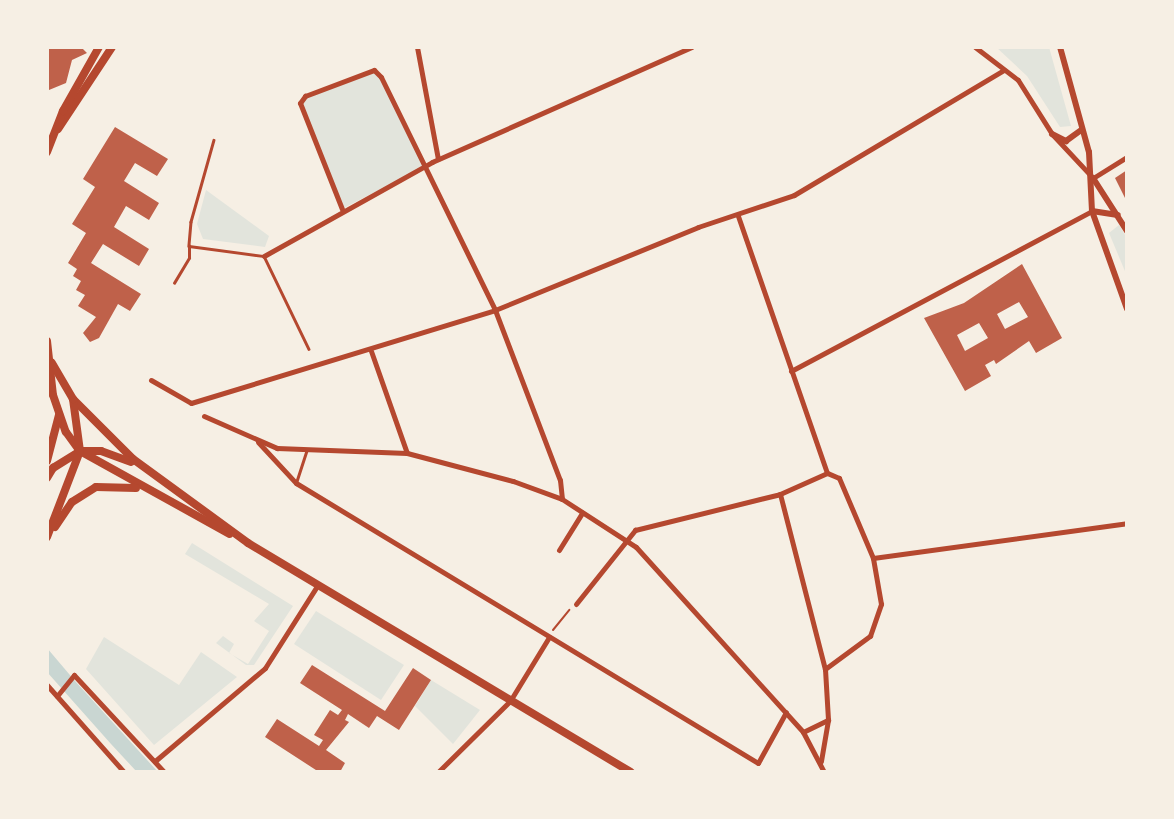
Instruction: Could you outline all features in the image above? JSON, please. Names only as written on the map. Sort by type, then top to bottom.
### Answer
[{"type":"main road","points":[[47,152],[50,134],[99,47]]},
{"type":"main road","points":[[50,134],[71,114],[112,47]]},
{"type":"main road","points":[[47,341],[59,412],[80,451],[146,491],[248,543]]},
{"type":"main road","points":[[52,363],[73,399],[146,469],[248,543],[631,772]]},
{"type":"main road","points":[[47,538],[80,451],[73,399]]},
{"type":"main road","points":[[47,461],[59,412]]},
{"type":"main road","points":[[47,478],[54,468],[80,451],[101,451],[146,469]]},
{"type":"main road","points":[[47,538],[72,502],[96,487],[119,485],[146,491]]},
{"type":"street","points":[[417,47],[438,159]]},
{"type":"street","points":[[264,256],[342,209],[438,159],[692,47]]},
{"type":"street","points":[[975,47],[1018,80],[1052,134],[1093,178],[1127,231]]},
{"type":"street","points":[[1059,47],[1093,178],[1093,211],[1127,309]]},
{"type":"street","points":[[151,380],[191,403],[371,351],[495,310],[698,227],[738,216],[794,195],[1004,70]]},
{"type":"street","points":[[342,209],[300,107],[305,96],[377,71],[495,310],[560,480],[562,499]]},
{"type":"street","points":[[1052,134],[1066,141],[1081,130]]},
{"type":"street","points":[[1093,178],[1127,157]]},
{"type":"street","points":[[791,371],[1093,211],[1118,215]]},
{"type":"street","points":[[738,216],[827,473]]},
{"type":"street","points":[[371,351],[407,453]]},
{"type":"street","points":[[204,416],[258,442],[306,452],[407,453],[513,481],[562,499],[626,539],[803,732],[821,761],[824,772]]},
{"type":"street","points":[[258,442],[296,484],[758,763],[786,712]]},
{"type":"street","points":[[576,604],[635,530],[780,494],[827,473],[839,478],[873,558],[881,604],[878,621],[870,636],[825,668]]},
{"type":"street","points":[[780,494],[825,668],[828,720],[821,761]]},
{"type":"street","points":[[559,550],[582,513]]},
{"type":"street","points":[[873,558],[1127,523]]},
{"type":"street","points":[[155,761],[254,678],[276,654],[317,586]]},
{"type":"street","points":[[439,772],[510,701],[549,636]]},
{"type":"street","points":[[57,696],[74,675],[164,772]]},
{"type":"street","points":[[47,685],[124,772]]},
{"type":"street","points":[[803,732],[828,720]]},
{"type":"lane","points":[[174,283],[189,258],[191,222],[214,140]]},
{"type":"lane","points":[[189,246],[264,256],[309,349]]},
{"type":"lane","points":[[296,484],[306,452]]},
{"type":"path","points":[[549,636],[576,604]]},
{"type":"shaded area","points":[[996,47],[1049,47],[1071,126],[1060,127],[1027,76]]},
{"type":"shaded area","points":[[377,71],[425,166],[342,209],[300,103],[305,96]]},
{"type":"shaded area","points":[[206,190],[269,236],[265,247],[203,239],[197,224]]},
{"type":"shaded area","points":[[1119,225],[1127,238],[1127,276],[1109,233]]},
{"type":"shaded area","points":[[192,543],[293,606],[254,665],[246,665],[232,655],[248,664],[269,631],[254,621],[269,604],[185,554]]},
{"type":"shaded area","points":[[316,611],[404,665],[381,700],[294,644]]},
{"type":"shaded area","points":[[223,636],[234,644],[229,653],[216,643]]},
{"type":"shaded area","points":[[104,637],[179,685],[201,652],[237,677],[154,745],[86,669]]},
{"type":"shaded area","points":[[47,648],[158,772],[137,772],[111,744],[47,672]]},
{"type":"shaded area","points":[[431,680],[480,710],[453,744],[415,706]]},
{"type":"building","points":[[47,47],[81,47],[87,53],[72,60],[66,83],[49,90]]},
{"type":"building","points":[[115,127],[168,159],[157,176],[135,163],[124,181],[159,203],[149,220],[126,206],[114,227],[149,249],[139,266],[103,244],[91,263],[141,294],[130,311],[118,304],[99,338],[90,342],[83,333],[96,317],[78,306],[85,295],[76,290],[81,281],[73,276],[77,269],[68,263],[86,233],[72,224],[95,187],[83,179]]},
{"type":"building","points":[[1127,170],[1127,202],[1115,178]]},
{"type":"building","points":[[1022,264],[1062,338],[1036,353],[1029,341],[996,364],[994,360],[985,365],[991,376],[965,391],[924,318],[964,303]],"holes":[[[1019,302],[1028,317],[1005,329],[997,314]],[[979,323],[988,338],[965,351],[957,335]]]},
{"type":"building","points":[[312,665],[385,711],[413,668],[431,680],[399,730],[377,716],[369,728],[348,714],[345,720],[349,722],[326,750],[345,763],[340,772],[319,772],[265,737],[277,719],[319,746],[323,740],[314,735],[330,710],[338,715],[342,710],[300,683]]}]
